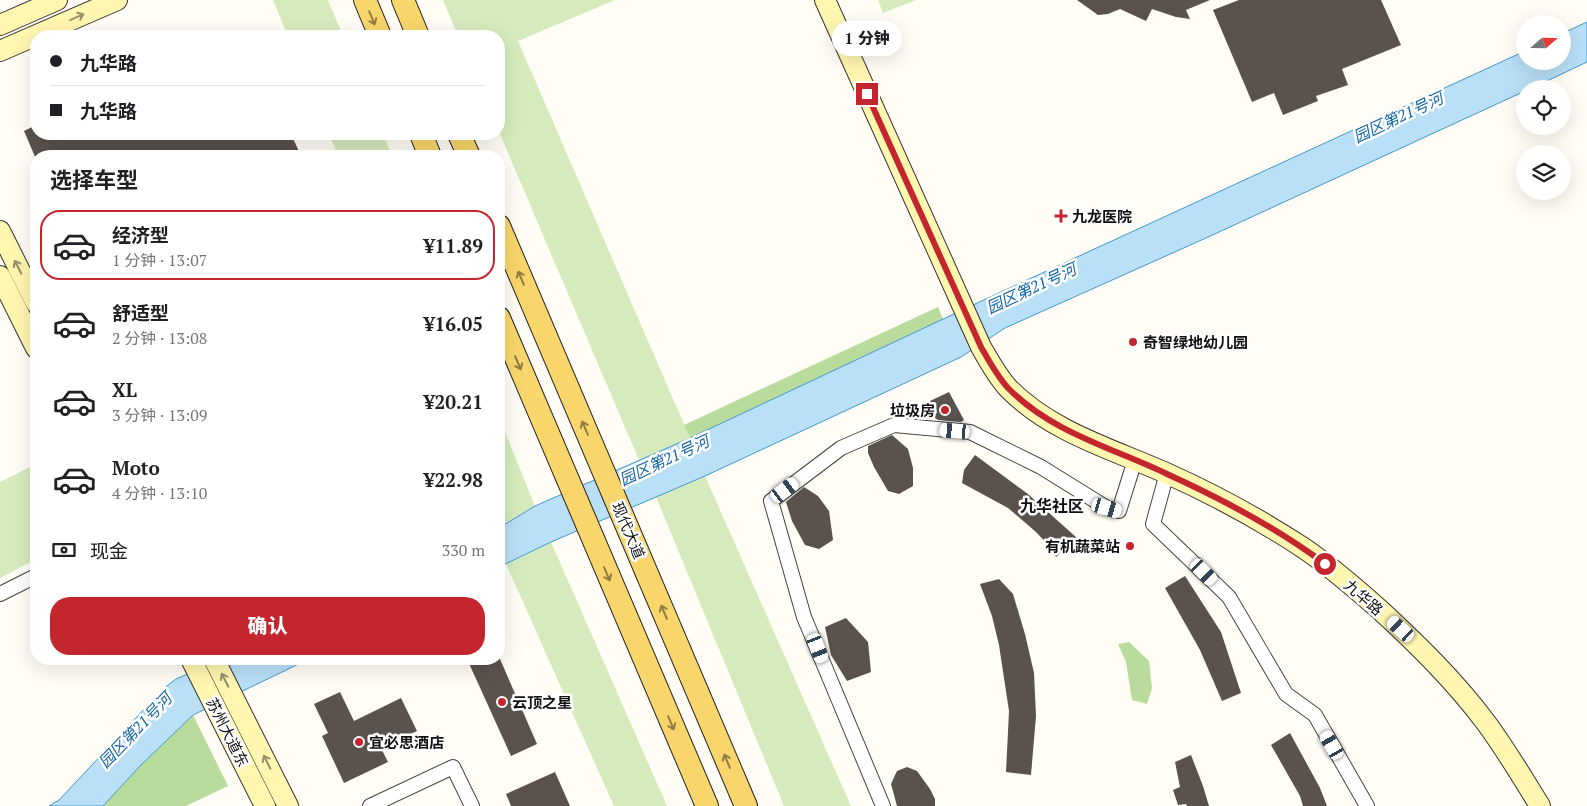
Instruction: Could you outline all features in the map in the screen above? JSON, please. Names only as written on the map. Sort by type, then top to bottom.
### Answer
[{"type":"main road","points":[[365,0],[378,30]]},
{"type":"main road","points":[[403,0],[416,30]]},
{"type":"main road","name":"现代大道","points":[[505,240],[746,806]]},
{"type":"main road","points":[[505,332],[707,806]]},
{"type":"street","points":[[0,25],[57,0]]},
{"type":"street","points":[[48,30],[117,0]]},
{"type":"street","name":"九华路","points":[[825,0],[963,309],[992,367],[1008,387],[1042,417],[1060,428],[1167,473],[1220,499],[1303,548],[1367,598],[1412,639],[1450,679],[1486,723],[1540,806]]},
{"type":"street","points":[[0,51],[30,38]]},
{"type":"street","points":[[0,231],[30,291]]},
{"type":"street","points":[[0,276],[30,336]]},
{"type":"street","points":[[883,806],[804,616],[771,500],[841,448],[894,424],[970,432],[1041,466],[1107,508],[1119,511],[1135,460]]},
{"type":"street","points":[[1167,473],[1153,524],[1229,597],[1286,694],[1315,715],[1367,806]]},
{"type":"street","points":[[0,594],[30,579]]},
{"type":"street","name":"苏州大道东","points":[[194,665],[266,806]]},
{"type":"street","name":"苏州大道东","points":[[217,665],[288,806]]},
{"type":"street","points":[[370,806],[453,766],[472,806]]},
{"type":"green space","points":[[273,0],[328,0],[340,30],[286,30]]},
{"type":"green space","points":[[443,0],[615,0],[518,41],[690,438],[639,460],[502,140],[505,140],[505,30],[456,30]]},
{"type":"green space","points":[[878,0],[916,0],[883,13]]},
{"type":"green space","points":[[331,140],[385,140],[390,150],[336,150]]},
{"type":"green space","points":[[938,307],[943,319],[690,438],[684,425]]},
{"type":"green space","points":[[505,432],[535,506],[505,524]]},
{"type":"green space","points":[[30,467],[30,562],[0,578],[0,482]]},
{"type":"green space","points":[[705,476],[851,806],[784,806],[656,497]]},
{"type":"green space","points":[[551,542],[667,806],[614,806],[506,564]]},
{"type":"green space","points":[[1129,642],[1149,661],[1152,688],[1147,704],[1132,700],[1126,662],[1118,644]]},
{"type":"green space","points":[[193,715],[228,786],[186,806],[103,806],[140,766]]},
{"type":"water","points":[[1587,22],[1587,62],[1571,70],[1571,29]]},
{"type":"water","name":"园区第21号河","points":[[1516,55],[1516,70],[1570,70],[1549,80],[1516,80],[1516,95],[1005,328],[961,357],[705,476],[551,542],[505,564],[505,524],[535,506],[690,438],[990,297]]},
{"type":"water","name":"园区第21号河","points":[[208,665],[297,665],[193,715],[140,766],[103,806],[49,806],[59,800],[163,689],[176,679]]},
{"type":"building","points":[[1077,0],[1210,0],[1186,10],[1190,19],[1176,17],[1152,9],[1146,21],[1120,9],[1108,14],[1098,15]]},
{"type":"building","points":[[1239,0],[1381,0],[1401,45],[1342,69],[1348,85],[1316,96],[1318,101],[1283,115],[1274,93],[1252,102],[1213,10]]},
{"type":"building","points":[[30,128],[30,140],[294,140],[298,150],[32,150],[24,131]]},
{"type":"building","name":"垃圾房","points":[[949,392],[964,420],[961,422],[938,420],[935,418],[928,402]]},
{"type":"building","points":[[892,435],[908,449],[913,468],[913,486],[899,494],[888,491],[868,453],[868,446]]},
{"type":"building","points":[[975,455],[1028,494],[1077,538],[1056,557],[1050,547],[1036,532],[1008,508],[962,483],[964,470]]},
{"type":"building","points":[[804,487],[818,496],[829,511],[833,540],[819,549],[805,545],[792,521],[786,502]]},
{"type":"building","points":[[1185,576],[1221,632],[1241,693],[1222,701],[1200,650],[1165,588]]},
{"type":"building","points":[[999,579],[1013,594],[1034,673],[1036,716],[1031,775],[1006,772],[1009,711],[999,645],[992,616],[980,584]]},
{"type":"building","points":[[846,618],[868,642],[871,672],[847,681],[831,655],[825,627]]},
{"type":"building","name":"云顶之星","points":[[470,665],[503,665],[537,744],[511,756]]},
{"type":"building","name":"宜必思酒店","points":[[340,692],[354,721],[401,698],[417,731],[381,748],[388,762],[344,783],[322,736],[328,733],[314,704]]},
{"type":"building","points":[[1290,733],[1320,788],[1327,806],[1303,806],[1300,796],[1271,745]]},
{"type":"building","points":[[1191,755],[1209,806],[1178,805],[1173,790],[1180,787],[1175,762]]},
{"type":"building","points":[[907,767],[917,771],[930,789],[935,799],[935,806],[897,806],[891,784],[897,771]]},
{"type":"building","points":[[555,772],[570,806],[511,806],[506,794]]},
{"type":"place","name":"九龙医院","points":[[1061,216]]},
{"type":"place","name":"奇智绿地幼儿园","points":[[1133,342]]},
{"type":"place","name":"垃圾房","points":[[945,410]]},
{"type":"place","name":"有机蔬菜站","points":[[1130,546]]},
{"type":"place","name":"云顶之星","points":[[502,702]]},
{"type":"place","name":"宜必思酒店","points":[[359,742]]},
{"type":"district","name":"九华社区","points":[[1052,506]]},
{"type":"route","points":[[867,94],[981,347],[992,367],[1008,387],[1042,417],[1060,428],[1167,473],[1220,499],[1273,529],[1325,564]]}]
